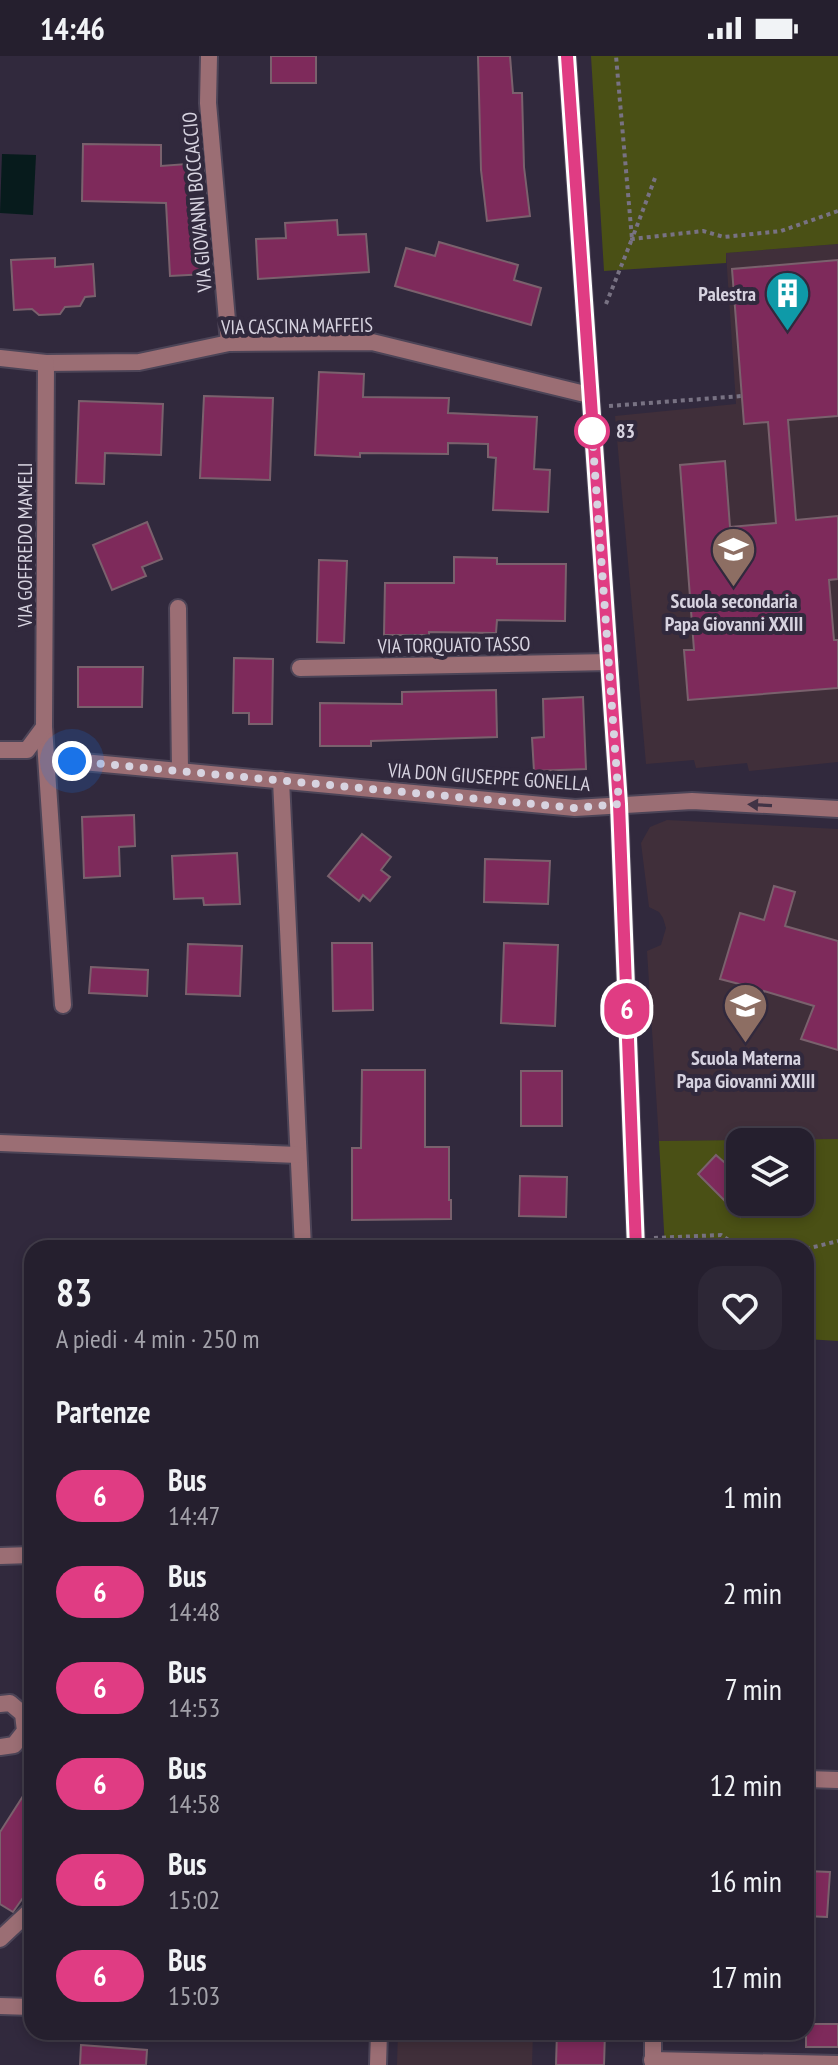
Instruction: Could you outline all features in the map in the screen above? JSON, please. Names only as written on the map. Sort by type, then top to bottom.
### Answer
[{"type":"street","name":"VIA GIOVANNI BOCCACCIO","points":[[209,56],[208,103],[229,343]]},
{"type":"street","points":[[567,56],[619,804],[635,1240]]},
{"type":"street","name":"VIA CASCINA MAFFEIS","points":[[0,358],[46,363],[139,362],[229,343],[372,342],[590,401]]},
{"type":"street","name":"VIA GOFFREDO MAMELI","points":[[46,363],[44,727],[63,1005]]},
{"type":"street","points":[[178,608],[180,771]]},
{"type":"street","name":"VIA TORQUATO TASSO","points":[[300,668],[610,662]]},
{"type":"street","points":[[0,750],[27,750],[44,727]]},
{"type":"street","name":"VIA DON GIUSEPPE GONELLA","points":[[72,761],[575,808],[692,801],[838,809]]},
{"type":"street","points":[[281,780],[303,1240]]},
{"type":"street","points":[[0,1143],[298,1155]]},
{"type":"street","points":[[0,1556],[24,1555]]},
{"type":"street","points":[[0,1704],[10,1703],[24,1718]]},
{"type":"street","points":[[0,1747],[14,1745],[24,1736]]},
{"type":"street","points":[[814,1779],[838,1780]]},
{"type":"street","points":[[0,1939],[24,1916]]},
{"type":"street","points":[[0,2006],[24,2007]]},
{"type":"street","points":[[378,2065],[379,2040]]},
{"type":"street","points":[[653,2040],[653,2063],[838,2064]]},
{"type":"path","points":[[616,56],[632,239]]},
{"type":"path","points":[[606,304],[655,178]]},
{"type":"path","points":[[632,239],[703,231],[724,237],[781,231],[838,211]]},
{"type":"path","points":[[590,401],[742,396]]},
{"type":"path","points":[[667,1240],[721,1235],[729,1240]]},
{"type":"path","points":[[814,1247],[838,1241]]},
{"type":"shaded area","points":[[2,154],[36,155],[33,215],[0,213]]},
{"type":"shaded area","name":"Scuola secondaria Papa Giovanni XXIII","points":[[838,244],[838,762],[749,771],[747,763],[696,768],[694,760],[646,764],[615,416],[736,404],[726,253]]},
{"type":"shaded area","name":"Scuola Materna Papa Giovanni XXIII","points":[[667,820],[838,829],[838,1139],[814,1139],[814,1128],[726,1128],[726,1140],[659,1141],[647,951],[661,945],[666,928],[659,912],[649,907],[641,843],[650,827]]},
{"type":"shaded area","points":[[398,2040],[533,2040],[532,2065],[397,2065]]},
{"type":"green space","points":[[591,56],[838,56],[838,244],[726,253],[726,263],[604,271]]},
{"type":"green space","points":[[814,1139],[838,1139],[838,1341],[814,1340],[814,1240],[665,1240],[659,1141],[726,1140],[726,1216],[814,1216]]},
{"type":"building","points":[[271,56],[316,56],[316,83],[271,83]]},
{"type":"building","points":[[478,56],[510,56],[513,93],[522,93],[524,167],[530,216],[487,221],[481,170]]},
{"type":"building","points":[[83,144],[161,145],[161,166],[200,163],[207,274],[170,276],[166,203],[82,201]]},
{"type":"building","points":[[337,220],[338,235],[366,234],[369,272],[258,279],[256,239],[286,238],[285,223]]},
{"type":"building","points":[[439,242],[518,265],[514,280],[541,288],[531,325],[395,286],[406,248],[435,256]]},
{"type":"building","points":[[55,258],[55,267],[93,264],[95,296],[85,297],[80,306],[65,307],[60,314],[39,315],[32,309],[14,310],[11,260]]},
{"type":"building","points":[[838,260],[838,416],[788,420],[796,520],[838,516],[838,579],[829,580],[834,640],[838,640],[838,688],[688,700],[684,650],[694,650],[680,465],[725,461],[730,527],[776,523],[768,422],[744,424],[732,269]]},
{"type":"building","points":[[319,372],[364,374],[363,397],[449,398],[448,413],[537,417],[534,469],[550,470],[548,512],[493,510],[496,458],[488,457],[488,444],[448,443],[448,454],[315,455]]},
{"type":"building","points":[[204,396],[273,398],[270,480],[200,478]]},
{"type":"building","points":[[79,401],[163,404],[161,455],[105,453],[104,484],[76,483]]},
{"type":"building","points":[[147,522],[162,559],[142,567],[146,576],[112,590],[93,545]]},
{"type":"building","points":[[454,557],[497,558],[497,564],[566,564],[565,621],[497,620],[496,633],[384,635],[385,583],[454,583]]},
{"type":"building","points":[[319,560],[347,561],[344,643],[317,642]]},
{"type":"building","points":[[234,658],[273,659],[272,724],[249,724],[249,713],[233,713]]},
{"type":"building","points":[[78,667],[143,667],[142,707],[78,707]]},
{"type":"building","points":[[496,690],[497,737],[371,741],[371,746],[320,746],[320,703],[402,704],[402,692]]},
{"type":"building","points":[[583,697],[586,769],[534,771],[532,738],[544,737],[543,699]]},
{"type":"building","points":[[134,815],[135,846],[119,847],[120,876],[84,878],[82,817]]},
{"type":"building","points":[[362,834],[391,857],[381,870],[390,877],[370,901],[363,895],[359,901],[328,876]]},
{"type":"building","points":[[237,853],[240,904],[204,905],[203,898],[174,899],[172,856]]},
{"type":"building","points":[[485,859],[550,861],[548,904],[484,902]]},
{"type":"building","points":[[774,886],[795,892],[785,926],[838,941],[838,1050],[801,1039],[814,1006],[764,991],[752,1029],[732,1023],[743,985],[720,979],[740,913],[764,920]]},
{"type":"building","points":[[332,943],[372,943],[373,1010],[333,1011]]},
{"type":"building","points":[[504,943],[558,945],[555,1026],[501,1023]]},
{"type":"building","points":[[188,944],[242,946],[240,996],[186,994]]},
{"type":"building","points":[[91,967],[148,970],[147,996],[89,993]]},
{"type":"building","points":[[362,1070],[425,1070],[425,1147],[449,1147],[451,1219],[352,1220],[352,1148],[361,1148]]},
{"type":"building","points":[[521,1071],[562,1071],[562,1126],[521,1126]]},
{"type":"building","points":[[716,1155],[726,1164],[726,1202],[698,1174]]},
{"type":"building","points":[[520,1176],[567,1177],[566,1217],[519,1216]]},
{"type":"building","points":[[24,1794],[24,1896],[13,1912],[0,1904],[0,1832]]},
{"type":"building","points":[[814,1871],[830,1872],[827,1917],[814,1916]]},
{"type":"building","points":[[814,2024],[838,2024],[838,2047],[806,2047],[806,2040],[814,2040]]},
{"type":"building","points":[[557,2040],[605,2040],[604,2065],[556,2065]]},
{"type":"building","points":[[81,2045],[147,2050],[146,2065],[80,2065]]},
{"type":"bus line","name":"6","points":[[567,56],[619,804],[636,1240]]},
{"type":"place","name":"Palestra","points":[[787,333]]},
{"type":"place","name":"83","points":[[592,431]]},
{"type":"place","name":"Scuola secondaria Papa Giovanni XXIII","points":[[734,588]]},
{"type":"place","name":"Scuola Materna Papa Giovanni XXIII","points":[[746,1045]]},
{"type":"route","points":[[72,761],[575,808],[619,804],[592,431]]}]
